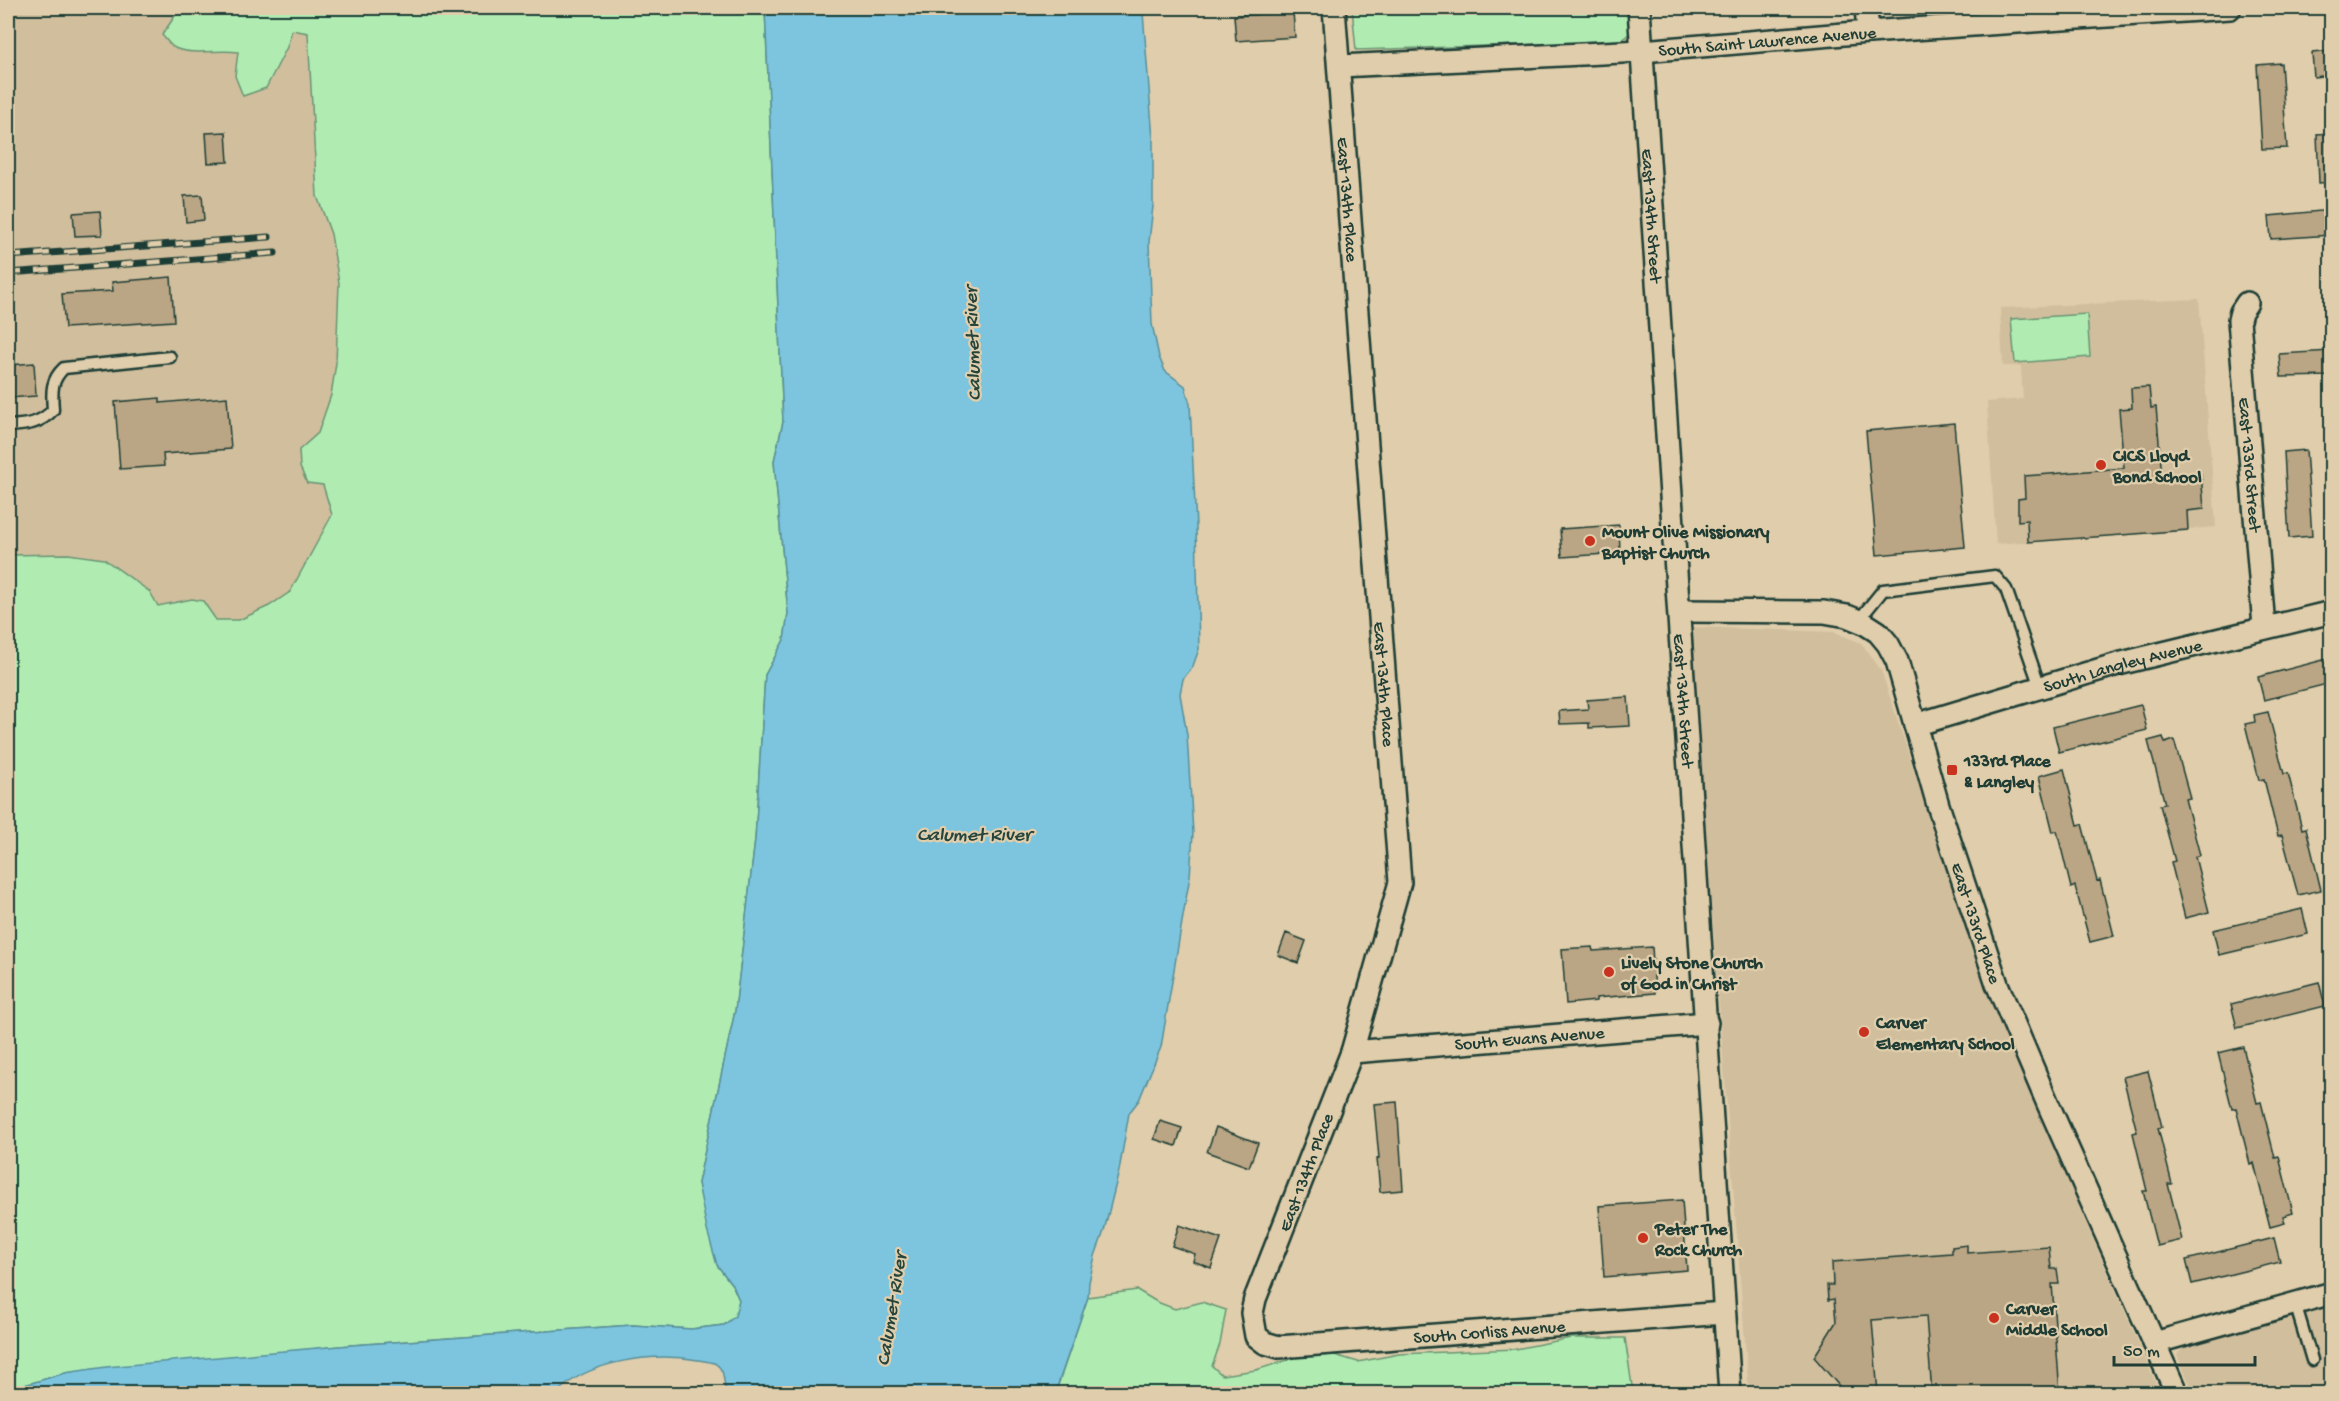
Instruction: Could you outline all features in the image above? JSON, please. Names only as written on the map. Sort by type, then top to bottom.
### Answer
[{"type":"street","name":"East 134th Place","points":[[1256,1336],[1252,1313],[1255,1299],[1352,1052],[1400,882],[1334,8]]},
{"type":"street","name":"East 134th Street","points":[[1639,8],[1730,1394]]},
{"type":"street","points":[[1866,8],[1868,32]]},
{"type":"street","name":"South Saint Lawrence Avenue","points":[[1340,66],[1642,51],[1868,32],[2186,9],[2230,8]]},
{"type":"street","name":"East 133rd Street","points":[[2247,303],[2239,320],[2264,627]]},
{"type":"street","name":"East 133rd Place","points":[[1679,611],[1824,612],[1858,621],[1878,632],[1888,644],[1897,661],[1938,805],[1997,984],[2176,1394]]},
{"type":"street","name":"South Langley Avenue","points":[[1915,725],[2140,658],[2331,612]]},
{"type":"street","name":"South Evans Avenue","points":[[1352,1052],[1707,1023]]},
{"type":"street","points":[[2154,1343],[2331,1293]]},
{"type":"street","name":"South Corliss Avenue","points":[[1256,1336],[1265,1343],[1279,1347],[1724,1313]]},
{"type":"lane","points":[[8,426],[32,424],[46,418],[53,410],[52,387],[55,376],[64,368],[170,357]]},
{"type":"lane","points":[[1858,621],[1883,590],[1995,576],[2007,590],[2040,687]]},
{"type":"lane","points":[[2295,1303],[2312,1360]]},
{"type":"shaded area","points":[[8,8],[176,8],[199,52],[224,50],[238,52],[235,76],[287,47],[292,30],[308,32],[317,196],[331,234],[339,283],[336,363],[331,395],[318,433],[323,485],[332,514],[290,592],[269,606],[239,620],[216,620],[203,601],[192,599],[158,607],[150,592],[104,559],[68,554],[8,555]]},
{"type":"shaded area","name":"CICS Lloyd Bond School","points":[[2199,299],[2216,527],[1996,544],[1987,402],[2023,399],[2021,366],[2003,366],[2000,308]]},
{"type":"shaded area","name":"Carver Elementary School","points":[[1690,627],[1834,632],[1861,643],[1881,670],[1977,955],[2036,1108],[2160,1393],[1749,1393]]},
{"type":"shaded area","points":[[2331,1307],[2331,1393],[2194,1393],[2177,1355],[2184,1347]]},
{"type":"green space","points":[[176,8],[765,8],[783,422],[774,461],[788,613],[784,640],[765,675],[755,840],[735,1011],[698,1183],[717,1265],[733,1286],[739,1300],[736,1316],[724,1325],[691,1329],[633,1325],[351,1345],[65,1373],[8,1390],[8,555],[68,554],[104,559],[150,592],[158,606],[192,599],[203,601],[216,620],[239,620],[269,606],[290,592],[332,515],[323,485],[307,483],[300,467],[299,450],[318,433],[331,395],[336,363],[339,283],[331,234],[317,196],[308,33],[292,30],[287,47],[266,88],[243,96],[235,76],[238,52],[182,50],[173,47],[162,35],[177,13]]},
{"type":"green space","points":[[1352,8],[1635,8],[1632,29],[1627,36],[1616,42],[1356,50]]},
{"type":"green space","points":[[2087,314],[2090,357],[2015,363],[2011,319]]},
{"type":"green space","points":[[1137,1290],[1175,1309],[1202,1302],[1226,1310],[1220,1344],[1212,1366],[1222,1375],[1256,1370],[1297,1357],[1331,1354],[1358,1362],[1399,1354],[1516,1349],[1571,1338],[1625,1338],[1633,1393],[1055,1394],[1088,1297]]},
{"type":"water","name":"Calumet River","points":[[765,8],[1141,8],[1143,13],[1153,139],[1153,206],[1149,242],[1152,324],[1159,357],[1165,371],[1185,386],[1190,404],[1199,649],[1193,666],[1183,679],[1180,694],[1187,735],[1193,833],[1190,876],[1161,1047],[1139,1100],[1129,1113],[1119,1171],[1104,1231],[1095,1256],[1088,1297],[1055,1393],[726,1393],[723,1374],[716,1364],[662,1357],[623,1361],[604,1366],[570,1382],[557,1393],[8,1393],[8,1390],[65,1373],[106,1367],[351,1345],[633,1325],[691,1329],[724,1325],[735,1316],[739,1300],[733,1286],[717,1265],[707,1230],[698,1183],[735,1011],[755,840],[765,675],[784,640],[788,613],[774,461],[783,422]]},
{"type":"building","points":[[1293,12],[1295,37],[1236,41],[1234,16]]},
{"type":"building","points":[[2331,51],[2331,75],[2314,77],[2312,53]]},
{"type":"building","points":[[2281,63],[2287,148],[2262,149],[2257,65]]},
{"type":"building","points":[[226,132],[228,162],[208,163],[206,133]]},
{"type":"building","points":[[2331,133],[2331,182],[2319,183],[2317,134]]},
{"type":"building","points":[[202,195],[204,220],[186,222],[184,196]]},
{"type":"building","points":[[2331,210],[2331,235],[2271,239],[2269,216]]},
{"type":"building","points":[[100,211],[102,235],[75,236],[73,213]]},
{"type":"building","points":[[171,277],[174,321],[65,328],[62,294],[113,291],[112,282]]},
{"type":"building","points":[[2331,351],[2331,376],[2281,377],[2279,354]]},
{"type":"building","points":[[34,363],[36,396],[8,398],[8,365]]},
{"type":"building","points":[[2149,387],[2151,408],[2156,407],[2162,477],[2201,474],[2204,509],[2187,511],[2188,530],[2028,542],[2027,520],[2018,521],[2018,499],[2025,498],[2024,476],[2124,468],[2119,409],[2132,408],[2131,388]]},
{"type":"building","points":[[227,397],[231,449],[163,454],[164,466],[120,469],[115,402],[160,398],[160,403]]},
{"type":"building","points":[[1954,423],[1965,547],[1877,555],[1866,431]]},
{"type":"building","points":[[2306,450],[2312,536],[2289,538],[2284,452]]},
{"type":"building","name":"Mount Olive Missionary Baptist Church","points":[[1619,525],[1620,553],[1562,557],[1560,529]]},
{"type":"building","points":[[2331,658],[2331,683],[2264,700],[2258,677]]},
{"type":"building","points":[[1628,697],[1630,726],[1589,728],[1589,723],[1560,724],[1559,711],[1588,709],[1587,700]]},
{"type":"building","points":[[2141,705],[2147,730],[2059,752],[2053,727]]},
{"type":"building","points":[[2268,712],[2284,774],[2288,773],[2302,829],[2306,828],[2321,890],[2298,895],[2282,835],[2278,836],[2264,779],[2259,780],[2245,724],[2255,722],[2254,715]]},
{"type":"building","points":[[2163,737],[2165,743],[2174,740],[2190,798],[2185,799],[2200,855],[2195,857],[2209,912],[2185,918],[2171,862],[2175,861],[2160,805],[2165,804],[2148,741]]},
{"type":"building","points":[[2064,769],[2078,825],[2082,824],[2097,881],[2100,880],[2114,936],[2090,942],[2075,886],[2071,888],[2057,831],[2053,832],[2039,776]]},
{"type":"building","points":[[2302,909],[2308,934],[2219,955],[2213,930]]},
{"type":"building","points":[[1286,933],[1306,941],[1298,963],[1278,955]]},
{"type":"building","name":"Lively Stone Church of God in Christ","points":[[1592,947],[1593,951],[1652,947],[1655,993],[1596,998],[1596,1001],[1566,1004],[1562,949]]},
{"type":"building","points":[[2319,982],[2325,1006],[2237,1028],[2231,1004]]},
{"type":"building","points":[[2243,1047],[2257,1103],[2261,1102],[2275,1158],[2279,1157],[2293,1213],[2283,1216],[2285,1223],[2270,1227],[2254,1163],[2250,1164],[2236,1108],[2232,1109],[2218,1053]]},
{"type":"building","points":[[2148,1071],[2162,1127],[2158,1128],[2172,1184],[2168,1184],[2182,1240],[2157,1246],[2143,1191],[2147,1191],[2133,1133],[2137,1132],[2123,1077]]},
{"type":"building","points":[[1397,1102],[1403,1190],[1380,1192],[1374,1104]]},
{"type":"building","points":[[1160,1121],[1182,1128],[1176,1146],[1154,1139]]},
{"type":"building","points":[[1216,1127],[1258,1143],[1249,1167],[1207,1152]]},
{"type":"building","name":"Peter The Rock Church","points":[[1682,1200],[1687,1270],[1604,1277],[1599,1206]]},
{"type":"building","points":[[1179,1225],[1221,1239],[1211,1268],[1193,1261],[1195,1254],[1172,1246]]},
{"type":"building","points":[[2274,1238],[2280,1262],[2192,1284],[2186,1260]]},
{"type":"building","name":"Carver Middle School","points":[[1967,1245],[1967,1253],[2049,1247],[2051,1269],[2057,1269],[2059,1284],[2052,1284],[2060,1394],[1932,1394],[1926,1316],[1872,1320],[1878,1394],[1841,1394],[1841,1388],[1814,1357],[1836,1322],[1834,1299],[1828,1300],[1827,1285],[1833,1285],[1832,1262],[1952,1253],[1952,1247]]},
{"type":"railway","points":[[8,256],[269,237]]},
{"type":"railway","points":[[8,273],[275,253]]},
{"type":"place","name":"CICS Lloyd Bond School","points":[[2101,465]]},
{"type":"place","name":"Mount Olive Missionary Baptist Church","points":[[1590,541]]},
{"type":"place","name":"133rd Place & Langley","points":[[1952,770]]},
{"type":"place","name":"Lively Stone Church of God in Christ","points":[[1609,972]]},
{"type":"place","name":"Carver Elementary School","points":[[1864,1032]]},
{"type":"place","name":"Peter The Rock Church","points":[[1643,1238]]},
{"type":"place","name":"Carver Middle School","points":[[1994,1318]]}]
